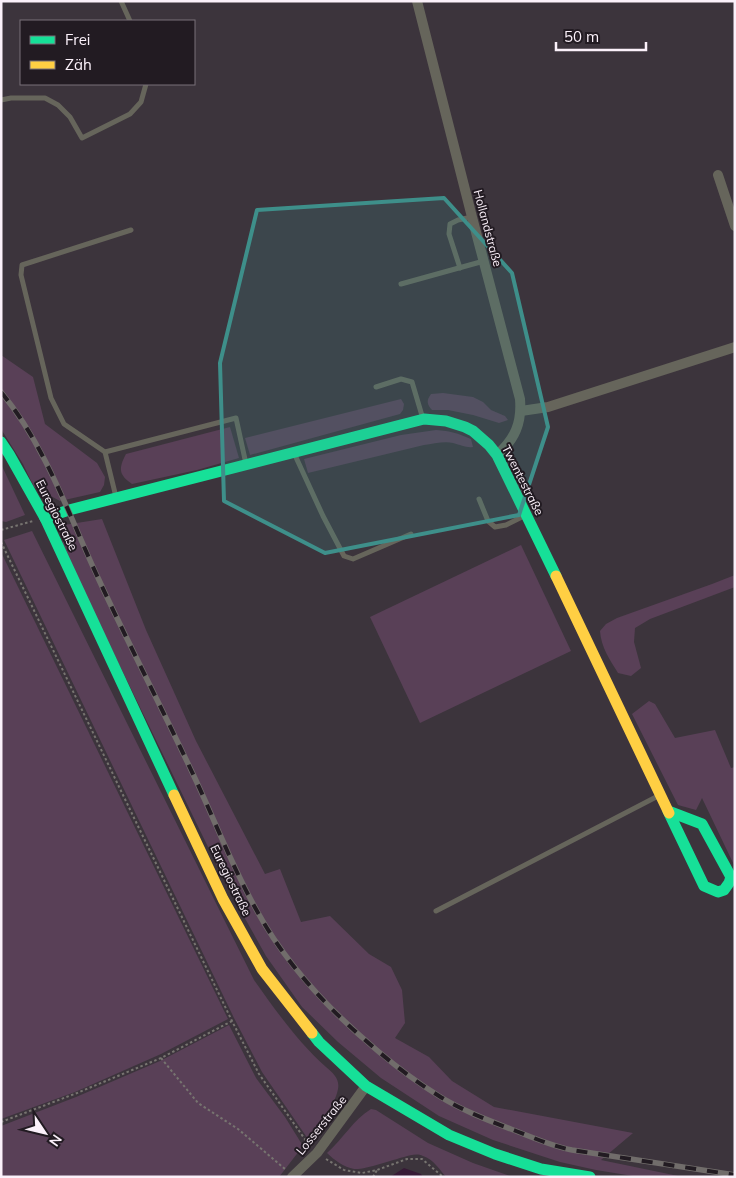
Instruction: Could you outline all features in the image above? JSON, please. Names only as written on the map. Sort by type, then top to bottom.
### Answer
[{"type":"street","name":"Hollandstraße","points":[[417,1],[520,399],[521,411],[511,440],[497,454]]},
{"type":"street","points":[[718,175],[735,226]]},
{"type":"street","points":[[521,411],[548,407],[735,347]]},
{"type":"street","name":"Twentestraße","points":[[45,518],[69,510],[424,419],[456,422],[473,431],[497,454],[660,795],[704,886],[716,892],[722,891],[728,886],[731,877],[702,824],[668,811]]},
{"type":"street","name":"Euregiostraße","points":[[1,442],[45,518],[223,899],[262,969],[319,1042],[366,1086],[449,1135],[541,1169],[590,1177]]},
{"type":"street","name":"Losserstraße","points":[[293,1176],[317,1153],[366,1086]]},
{"type":"lane","points":[[122,1],[130,20]]},
{"type":"lane","points":[[1,100],[11,98],[45,98],[58,105],[70,117],[82,138],[130,114],[141,102],[146,85]]},
{"type":"lane","points":[[460,268],[449,234],[450,224],[472,217]]},
{"type":"lane","points":[[116,498],[105,452],[64,424],[51,398],[21,275],[22,265],[131,230]]},
{"type":"lane","points":[[401,284],[484,261]]},
{"type":"lane","points":[[376,387],[401,379],[412,382],[424,419]]},
{"type":"lane","points":[[105,452],[236,418],[247,465]]},
{"type":"lane","points":[[293,453],[344,556],[353,559],[411,534]]},
{"type":"lane","points":[[479,500],[488,521],[495,527],[506,525],[526,515]]},
{"type":"lane","points":[[436,911],[660,795]]},
{"type":"path","points":[[1,530],[45,518]]},
{"type":"path","points":[[1,542],[232,1021],[259,1074],[306,1142],[317,1153],[344,1170],[362,1173],[377,1170],[407,1159],[422,1159],[443,1177]]},
{"type":"path","points":[[1,1122],[161,1058],[232,1021]]},
{"type":"path","points":[[161,1058],[198,1103],[238,1129],[293,1176]]},
{"type":"path","points":[[373,1177],[377,1170]]},
{"type":"highlighted area","points":[[444,198],[512,273],[548,427],[519,515],[325,553],[224,501],[220,363],[257,210]]},
{"type":"shaded area","points":[[1,355],[33,377],[45,424],[97,463],[105,477],[104,485],[100,492],[60,501],[34,487],[23,464],[1,429]]},
{"type":"shaded area","points":[[443,393],[473,397],[483,402],[491,410],[505,416],[508,420],[499,423],[448,410],[432,410],[428,402],[429,396],[431,394]]},
{"type":"shaded area","points":[[401,399],[404,404],[400,414],[250,455],[245,438]]},
{"type":"shaded area","points":[[230,427],[239,458],[197,470],[132,484],[122,475],[121,468],[126,454]]},
{"type":"shaded area","points":[[436,430],[454,433],[471,439],[473,447],[442,442],[308,473],[304,459],[401,435]]},
{"type":"shaded area","points":[[1,464],[25,515],[6,522],[1,521]]},
{"type":"shaded area","points":[[102,519],[146,630],[196,741],[265,874],[280,869],[301,922],[330,916],[369,954],[391,967],[402,990],[405,1023],[395,1038],[429,1057],[452,1081],[494,1107],[633,1133],[601,1160],[683,1177],[639,1177],[560,1162],[493,1140],[439,1116],[381,1078],[338,1042],[302,1007],[266,956],[228,888],[62,547],[64,525]]},
{"type":"shaded area","points":[[32,531],[254,980],[297,1037],[337,1079],[338,1089],[333,1102],[308,1139],[262,1072],[234,1018],[4,540]]},
{"type":"shaded area","points":[[521,545],[571,651],[420,723],[370,617]]},
{"type":"shaded area","points":[[1,552],[228,1019],[161,1054],[75,1092],[1,1119]]},
{"type":"shaded area","points":[[735,575],[735,587],[650,619],[635,628],[634,642],[641,668],[631,676],[618,673],[602,642],[600,631],[606,624],[617,618]]},
{"type":"shaded area","points":[[649,701],[655,704],[675,738],[715,730],[731,768],[735,767],[735,867],[702,798],[696,810],[678,805],[632,714]]},
{"type":"shaded area","points":[[229,1025],[256,1078],[285,1117],[303,1146],[279,1177],[1,1177],[1,1126],[76,1097],[160,1061]]},
{"type":"shaded area","points":[[371,1109],[376,1110],[428,1143],[473,1163],[513,1177],[446,1177],[427,1157],[418,1155],[359,1169],[350,1168],[336,1161],[327,1153]]},
{"type":"shaded area","points":[[404,1168],[421,1174],[423,1177],[390,1177]]},
{"type":"railway","points":[[1,392],[32,436],[56,483],[99,580],[192,772],[248,894],[282,951],[311,987],[361,1037],[393,1064],[431,1091],[467,1111],[543,1142],[572,1150],[735,1175]]},
{"type":"traffic: fast","points":[[45,518],[69,510],[424,419],[446,421],[473,431],[497,455],[556,576]]},
{"type":"traffic: fast","points":[[1,442],[45,518],[174,795]]},
{"type":"traffic: fast","points":[[668,811],[702,824],[731,877],[724,890],[718,892],[704,886],[669,813]]},
{"type":"traffic: fast","points":[[312,1033],[319,1042],[366,1086],[449,1135],[495,1154],[541,1169],[590,1177]]},
{"type":"traffic: slow","points":[[556,576],[669,813]]},
{"type":"traffic: slow","points":[[174,795],[223,899],[262,969],[312,1033]]}]
